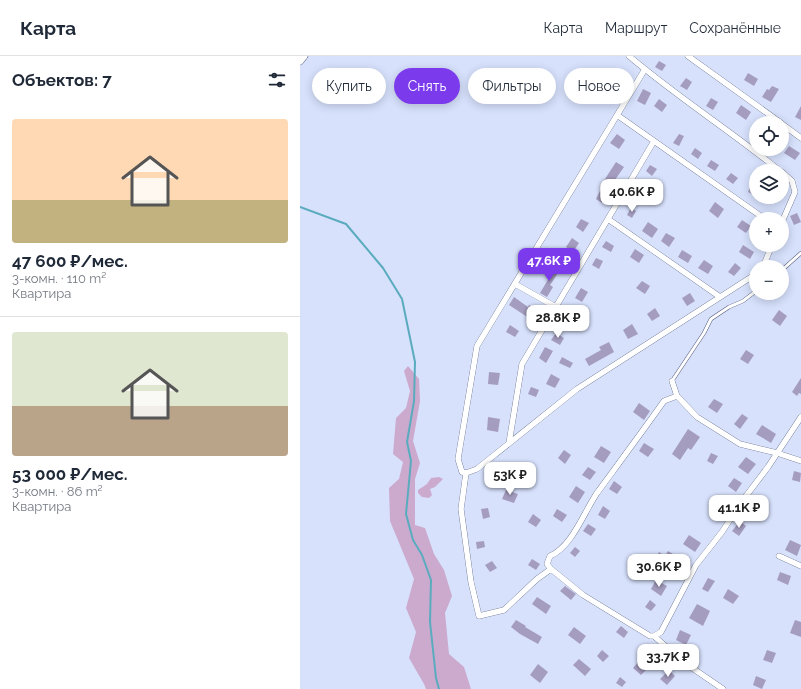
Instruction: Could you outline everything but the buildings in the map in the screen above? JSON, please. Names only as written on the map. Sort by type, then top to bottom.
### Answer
[{"type":"street","points":[[300,61],[304,56]]},
{"type":"street","points":[[629,56],[645,70],[747,144],[771,164]]},
{"type":"street","points":[[688,56],[771,116]]},
{"type":"street","points":[[466,474],[462,472],[458,459],[477,346],[645,70]]},
{"type":"street","points":[[617,115],[755,212]]},
{"type":"street","points":[[789,129],[801,138]]},
{"type":"street","points":[[509,443],[522,364],[654,141]]},
{"type":"street","points":[[786,212],[795,192],[792,181],[789,179]]},
{"type":"street","points":[[608,219],[720,297]]},
{"type":"street","points":[[466,474],[477,469],[577,389],[749,278]]},
{"type":"street","points":[[515,284],[556,307]]},
{"type":"street","points":[[672,381],[677,396],[697,418],[740,444],[777,453],[801,461]]},
{"type":"street","points":[[677,396],[664,401],[596,495],[568,541],[557,553],[550,556],[547,564],[551,570],[583,595],[652,636],[682,661],[723,689]]},
{"type":"street","points":[[652,636],[661,632],[696,565],[722,532],[801,417]]},
{"type":"street","points":[[466,474],[461,509],[471,582],[480,616],[504,610],[537,579],[551,570]]},
{"type":"street","points":[[779,556],[801,566]]},
{"type":"lane","points":[[789,264],[801,254]]},
{"type":"lane","points":[[672,381],[704,333],[711,319],[749,296]]},
{"type":"shaded area","points":[[408,366],[419,379],[420,401],[413,441],[420,463],[415,479],[415,525],[425,528],[434,554],[444,570],[452,596],[445,613],[449,654],[464,667],[471,689],[426,689],[409,658],[416,632],[406,608],[414,579],[390,521],[389,488],[399,479],[403,462],[393,454],[396,418],[406,408],[410,391],[404,371]]},
{"type":"shaded area","points":[[439,477],[443,479],[435,487],[430,489],[432,495],[429,498],[422,497],[418,493],[418,490],[427,484],[431,478]]},
{"type":"waterway","points":[[300,207],[346,224],[383,268],[402,299],[415,362],[414,401],[407,442],[411,461],[406,514],[413,540],[422,555],[431,580],[430,622],[436,678],[439,689]]}]
